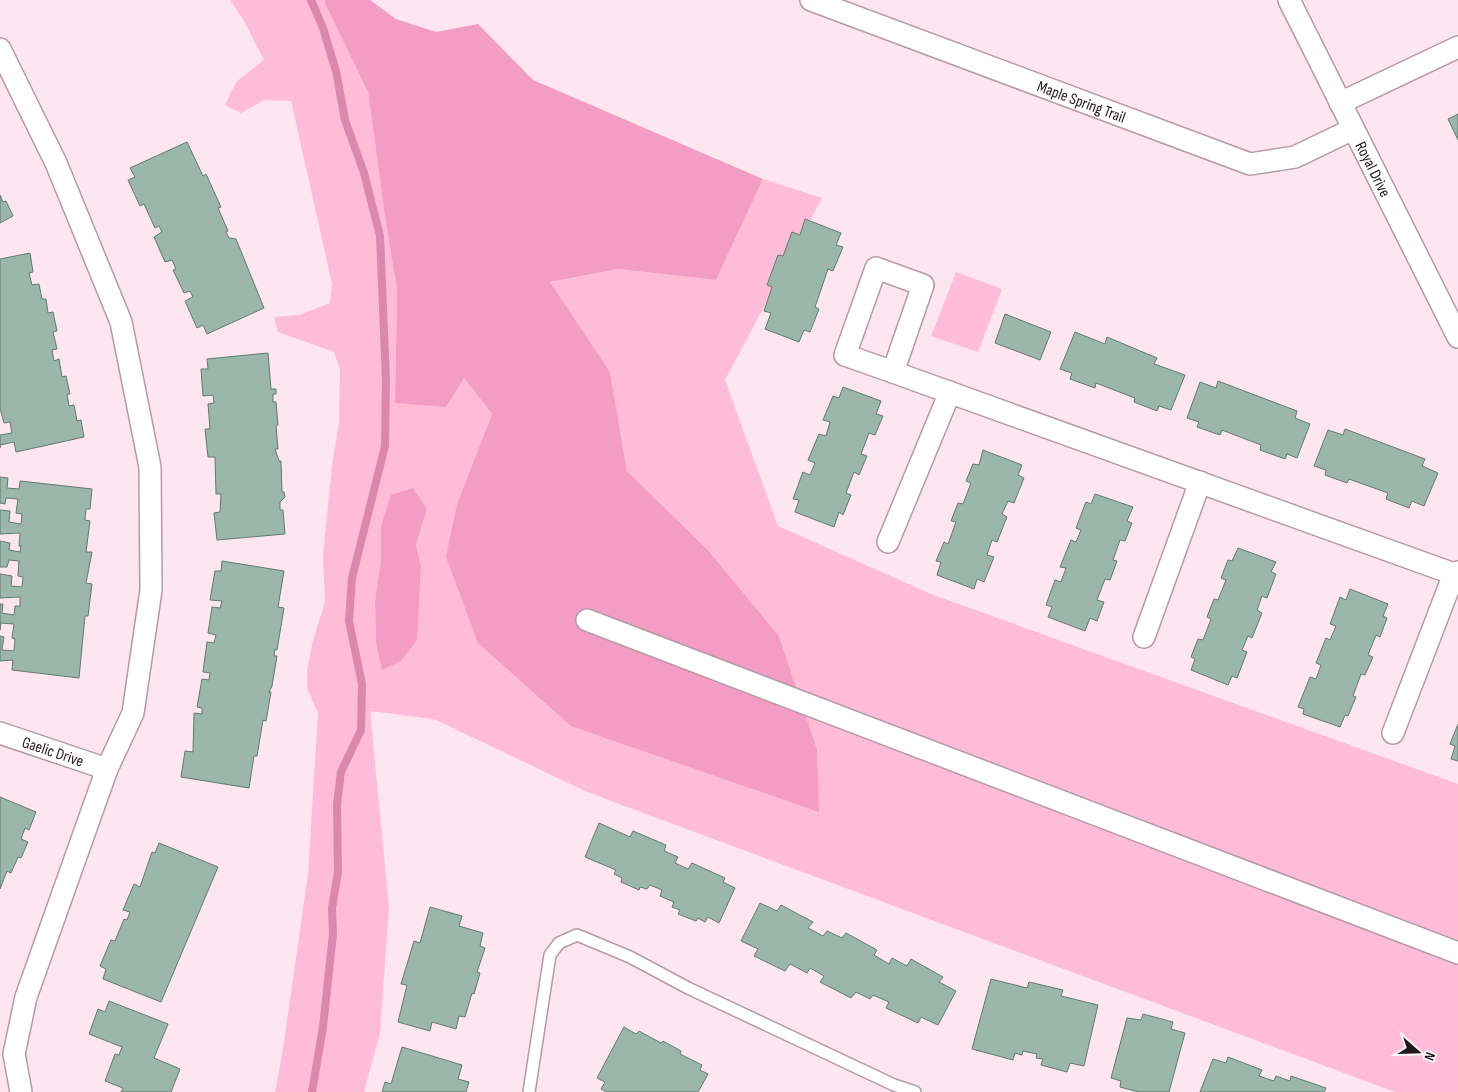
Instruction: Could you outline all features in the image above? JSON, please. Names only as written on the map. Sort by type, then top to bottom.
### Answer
[{"type":"street","name":"Maple Spring Trail","points":[[811,0],[1250,164],[1295,157],[1353,129]]},
{"type":"street","name":"Royal Drive","points":[[1290,0],[1458,337]]},
{"type":"street","points":[[1340,103],[1458,47]]},
{"type":"street","points":[[0,49],[56,163],[121,322],[150,467],[150,590],[133,713],[107,769],[26,997],[14,1054],[21,1092]]},
{"type":"street","points":[[893,372],[923,285],[876,268],[845,355],[1456,573],[1393,733]]},
{"type":"street","points":[[888,542],[950,392]]},
{"type":"street","points":[[1144,637],[1200,482]]},
{"type":"street","points":[[587,620],[1458,953]]},
{"type":"street","name":"Gaelic Drive","points":[[0,733],[107,769]]},
{"type":"lane","points":[[529,1092],[550,955],[559,943],[576,936],[630,957],[688,988],[885,1081],[915,1092]]},
{"type":"shaded area","points":[[230,0],[326,0],[368,92],[397,290],[395,402],[464,378],[492,414],[457,504],[818,812],[817,749],[779,636],[708,550],[627,471],[610,372],[550,282],[618,269],[716,280],[763,179],[822,198],[725,380],[778,526],[931,594],[1458,784],[1458,1092],[1395,1092],[587,792],[434,719],[370,711],[389,907],[380,1033],[364,1092],[275,1092],[308,874],[318,713],[307,688],[307,671],[312,644],[325,602],[323,555],[332,466],[339,421],[340,370],[334,352],[278,332],[274,317],[299,315],[330,303],[332,284],[291,101],[264,100],[241,113],[225,105],[236,82],[264,60],[243,19]],"holes":[[[427,509],[416,545],[421,566],[419,596],[376,642],[375,601],[381,560],[381,525]]]},
{"type":"shaded area","points":[[326,0],[370,0],[396,19],[436,32],[478,24],[533,80],[763,179],[716,280],[618,269],[550,282],[610,372],[627,471],[708,550],[779,636],[817,749],[819,812],[571,726],[478,643],[446,557],[457,504],[492,414],[464,378],[446,407],[395,403],[397,290],[368,92],[325,3]]},
{"type":"shaded area","points":[[956,272],[1002,289],[978,352],[931,336]]},
{"type":"shaded area","points":[[413,488],[427,509],[416,545],[421,566],[417,640],[401,661],[382,670],[376,642],[375,601],[381,560],[381,526],[391,495]]},
{"type":"building","points":[[1458,114],[1458,140],[1448,119]]},
{"type":"building","points":[[187,142],[203,176],[206,174],[221,207],[218,208],[228,231],[226,232],[229,238],[236,239],[264,308],[207,334],[203,325],[197,328],[185,301],[193,297],[190,291],[184,293],[173,270],[176,269],[172,260],[165,262],[154,237],[162,232],[159,226],[155,228],[144,204],[140,206],[128,180],[135,177],[130,168]]},
{"type":"building","points":[[0,195],[3,202],[6,201],[13,216],[0,223]]},
{"type":"building","points":[[805,219],[841,233],[836,245],[843,247],[833,271],[828,269],[815,307],[819,309],[810,332],[804,330],[799,342],[765,329],[771,313],[764,311],[772,287],[767,285],[778,255],[783,256],[792,232],[800,235]]},
{"type":"building","points":[[30,253],[33,272],[29,273],[32,285],[39,284],[42,299],[46,299],[48,313],[53,312],[57,331],[53,332],[57,349],[52,350],[54,361],[59,359],[62,377],[66,376],[70,394],[67,394],[69,406],[74,405],[77,421],[81,420],[84,437],[16,452],[14,442],[0,445],[0,435],[12,433],[10,422],[4,423],[0,408],[0,259]]},
{"type":"building","points":[[1005,314],[1051,332],[1040,360],[995,343]]},
{"type":"building","points":[[1075,332],[1105,344],[1107,337],[1157,358],[1154,364],[1185,375],[1171,410],[1159,406],[1157,411],[1134,402],[1135,398],[1096,383],[1095,388],[1070,379],[1072,373],[1060,369]]},
{"type":"building","points":[[268,353],[271,389],[276,389],[276,394],[273,394],[273,402],[276,402],[278,449],[275,449],[279,461],[281,461],[282,492],[284,492],[285,497],[280,502],[280,510],[283,510],[285,534],[217,540],[214,513],[220,512],[221,494],[216,494],[215,457],[208,457],[205,429],[210,429],[208,404],[214,403],[213,395],[203,396],[201,369],[208,369],[207,359]]},
{"type":"building","points":[[1218,381],[1297,411],[1295,418],[1310,424],[1297,458],[1287,454],[1285,459],[1260,450],[1261,445],[1222,430],[1220,435],[1197,427],[1199,422],[1187,418],[1200,382],[1216,388]]},
{"type":"building","points":[[843,387],[881,401],[876,414],[883,416],[875,435],[869,433],[861,454],[867,456],[859,475],[854,472],[846,493],[851,495],[843,515],[839,512],[834,527],[795,512],[799,500],[793,499],[803,472],[810,475],[815,463],[808,460],[819,434],[826,436],[830,422],[823,420],[833,396],[839,398]]},
{"type":"building","points":[[1345,429],[1425,459],[1422,466],[1438,473],[1424,506],[1412,501],[1409,508],[1386,499],[1388,493],[1349,479],[1347,483],[1325,475],[1326,470],[1314,466],[1328,430],[1343,435]]},
{"type":"building","points":[[983,450],[1022,465],[1018,475],[1024,478],[1014,503],[1008,501],[1002,514],[1007,517],[997,542],[992,540],[987,555],[994,557],[984,582],[977,579],[974,589],[937,575],[941,562],[936,561],[944,542],[948,544],[956,522],[951,521],[958,503],[963,504],[971,483],[966,481],[973,464],[979,465]]},
{"type":"building","points":[[0,477],[8,478],[7,488],[19,489],[20,481],[92,489],[90,509],[86,509],[85,520],[90,521],[86,552],[92,552],[86,583],[92,584],[88,616],[85,616],[79,678],[12,670],[13,660],[0,661],[0,636],[4,637],[2,650],[14,651],[15,639],[12,638],[14,624],[1,623],[0,630],[0,604],[3,604],[2,613],[14,615],[15,606],[20,606],[20,597],[0,598],[0,574],[12,576],[11,586],[22,587],[23,577],[18,576],[19,561],[9,560],[7,567],[0,567],[0,541],[10,543],[9,550],[20,552],[21,546],[19,546],[20,533],[0,534],[0,510],[10,511],[9,522],[21,524],[22,514],[16,513],[18,499],[6,498],[5,504],[0,503]]},
{"type":"building","points":[[1095,494],[1133,507],[1127,521],[1132,523],[1125,541],[1120,540],[1113,560],[1117,561],[1110,580],[1105,579],[1097,600],[1104,602],[1097,621],[1090,618],[1085,631],[1048,617],[1052,607],[1046,605],[1055,580],[1061,582],[1066,568],[1060,567],[1071,540],[1076,542],[1081,530],[1076,528],[1086,502],[1091,504]]},
{"type":"building","points":[[1238,548],[1276,562],[1271,572],[1276,574],[1267,598],[1262,596],[1257,610],[1262,613],[1252,638],[1248,636],[1242,650],[1247,652],[1237,678],[1232,676],[1228,685],[1191,670],[1195,659],[1191,657],[1198,639],[1203,640],[1211,619],[1207,617],[1214,599],[1218,600],[1226,580],[1221,578],[1228,560],[1232,561]]},
{"type":"building","points":[[222,561],[284,571],[278,607],[284,608],[277,650],[275,649],[274,656],[277,656],[272,686],[269,692],[271,692],[266,721],[263,720],[257,756],[254,756],[249,788],[181,777],[185,751],[193,752],[194,713],[202,714],[202,708],[197,707],[202,679],[209,680],[210,673],[203,672],[207,642],[214,643],[216,635],[208,633],[212,607],[220,608],[222,601],[210,600],[215,571],[221,571]]},
{"type":"building","points":[[1350,589],[1388,604],[1383,616],[1387,618],[1380,637],[1376,635],[1368,655],[1373,657],[1365,675],[1361,674],[1353,696],[1356,697],[1348,716],[1345,715],[1340,727],[1303,714],[1304,709],[1298,707],[1310,677],[1316,679],[1321,665],[1316,663],[1326,638],[1330,640],[1336,626],[1330,624],[1340,597],[1346,600]]},
{"type":"building","points":[[1458,724],[1458,761],[1451,759],[1455,746],[1450,744]]},
{"type":"building","points":[[0,797],[36,812],[29,830],[25,828],[21,839],[28,842],[21,858],[18,857],[11,873],[7,871],[0,889]]},
{"type":"building","points":[[599,823],[630,837],[633,831],[666,845],[664,851],[678,857],[675,863],[688,869],[692,863],[725,878],[723,882],[735,888],[719,923],[708,917],[705,922],[698,918],[696,921],[678,914],[680,910],[672,907],[674,902],[660,896],[662,890],[650,885],[647,889],[640,887],[639,890],[621,882],[622,878],[614,874],[616,870],[585,857]]},
{"type":"building","points":[[159,843],[218,867],[161,1002],[103,979],[106,969],[100,966],[111,940],[115,941],[124,919],[127,920],[130,912],[123,910],[134,884],[140,887],[152,852],[155,853]]},
{"type":"building","points":[[760,903],[777,911],[781,905],[813,922],[808,928],[823,936],[827,931],[842,938],[846,933],[877,950],[874,955],[889,964],[892,958],[907,966],[911,959],[943,977],[939,982],[956,991],[938,1025],[921,1017],[918,1023],[886,1008],[889,1002],[873,995],[870,999],[856,992],[851,998],[820,982],[824,976],[810,968],[807,973],[790,964],[785,971],[754,956],[758,949],[741,941]]},
{"type":"building","points":[[430,907],[462,916],[459,926],[483,933],[480,946],[485,948],[477,972],[480,973],[465,1017],[459,1016],[456,1029],[432,1022],[430,1031],[398,1022],[407,985],[401,984],[414,941],[420,943]]},
{"type":"building","points":[[991,979],[1027,988],[1029,982],[1063,990],[1061,996],[1098,1005],[1084,1066],[1070,1063],[1067,1072],[1041,1065],[1043,1059],[1036,1058],[1037,1054],[1023,1051],[1022,1055],[1015,1053],[1013,1060],[972,1049]]},
{"type":"building","points":[[109,1001],[168,1024],[154,1058],[180,1069],[171,1092],[121,1092],[123,1088],[105,1081],[115,1054],[119,1055],[122,1047],[89,1034],[98,1009],[105,1012]]},
{"type":"building","points":[[1143,1014],[1173,1022],[1171,1029],[1185,1033],[1169,1092],[1139,1092],[1120,1087],[1121,1081],[1111,1078],[1127,1018],[1141,1020]]},
{"type":"building","points":[[624,1027],[636,1034],[639,1031],[661,1043],[663,1041],[681,1051],[680,1054],[702,1065],[700,1070],[708,1074],[698,1092],[607,1092],[601,1089],[605,1082],[597,1078]]},
{"type":"building","points":[[402,1047],[462,1065],[458,1079],[469,1082],[466,1092],[382,1092],[385,1082],[391,1084]]},
{"type":"building","points":[[1228,1057],[1262,1070],[1259,1076],[1274,1081],[1276,1076],[1290,1081],[1291,1076],[1326,1088],[1324,1092],[1200,1092],[1213,1059],[1226,1063]]},
{"type":"waterway","points":[[311,0],[323,28],[336,71],[345,120],[364,173],[380,236],[386,380],[385,446],[352,578],[349,621],[362,684],[361,730],[341,772],[337,804],[338,872],[332,908],[333,934],[323,1027],[312,1092]]}]
